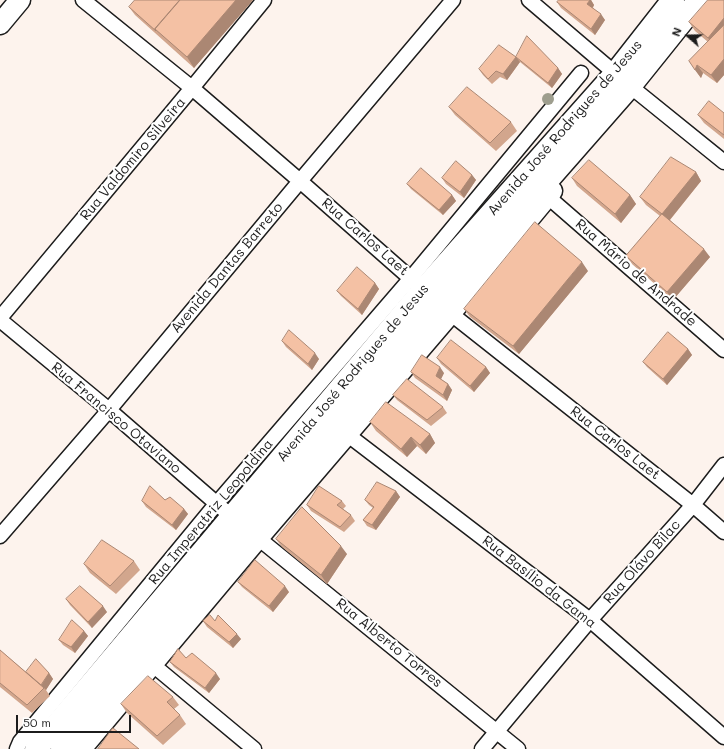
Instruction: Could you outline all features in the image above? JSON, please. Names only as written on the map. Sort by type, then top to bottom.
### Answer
[{"type":"main road","name":"Avenida José Rodrigues de Jesus","points":[[627,84],[673,0]]},
{"type":"main road","name":"Avenida José Rodrigues de Jesus","points":[[36,749],[224,510],[431,296],[627,84],[699,0]]},
{"type":"main road","name":"Avenida José Rodrigues de Jesus","points":[[62,749],[431,296]]},
{"type":"street","points":[[0,24],[20,0]]},
{"type":"street","name":"Rua Carlos Laet","points":[[82,0],[192,88],[431,296],[693,505],[724,532]]},
{"type":"street","name":"Rua Valdomiro Silveira","points":[[0,319],[264,0]]},
{"type":"street","name":"Avenida Dantas Barreto","points":[[0,536],[109,410],[453,0]]},
{"type":"street","points":[[529,0],[627,84],[724,162]]},
{"type":"street","name":"Avenida José Rodrigues de Jesus","points":[[431,296],[548,196],[627,84],[716,0]]},
{"type":"street","name":"Avenida José Rodrigues de Jesus","points":[[81,749],[258,538],[348,435],[431,296],[582,73]]},
{"type":"street","name":"Rua Mário de Andrade","points":[[548,196],[724,350]]},
{"type":"street","name":"Rua Francisco Otaviano","points":[[0,319],[109,410],[224,510]]},
{"type":"street","name":"Rua Basílio da Gama","points":[[348,435],[590,620],[724,738]]},
{"type":"street","name":"Rua Olávo Bilac","points":[[482,749],[590,620],[693,505],[724,466]]},
{"type":"street","name":"Rua Imperatriz Leopoldina","points":[[17,749],[20,742],[224,510]]},
{"type":"street","name":"Rua Alberto Torres","points":[[258,538],[518,749]]},
{"type":"street","points":[[153,664],[254,749]]},
{"type":"building","points":[[135,0],[180,0],[155,29],[156,31],[129,7]]},
{"type":"building","points":[[180,0],[236,0],[187,57],[155,29]]},
{"type":"building","points":[[559,0],[590,0],[587,4],[601,14],[591,29],[557,2]]},
{"type":"building","points":[[708,0],[724,0],[724,18],[708,38],[689,22]]},
{"type":"building","points":[[724,25],[724,59],[711,75],[697,65],[695,70],[689,61]]},
{"type":"building","points":[[527,36],[558,68],[548,83],[516,57]]},
{"type":"building","points":[[499,45],[516,57],[503,74],[496,71],[488,79],[479,69]]},
{"type":"building","points":[[467,87],[511,122],[490,143],[449,107]]},
{"type":"building","points":[[709,101],[724,113],[724,135],[698,115]]},
{"type":"building","points":[[671,157],[696,172],[662,214],[640,197]]},
{"type":"building","points":[[589,160],[630,195],[615,214],[572,178]]},
{"type":"building","points":[[456,161],[472,175],[460,192],[442,178]]},
{"type":"building","points":[[421,168],[452,195],[439,210],[407,184]]},
{"type":"building","points":[[662,214],[704,249],[667,292],[626,256]]},
{"type":"building","points":[[535,222],[582,262],[513,346],[464,309]]},
{"type":"building","points":[[357,267],[375,283],[358,309],[337,291]]},
{"type":"building","points":[[289,330],[315,353],[308,364],[282,341]]},
{"type":"building","points":[[668,332],[688,349],[663,379],[643,362]]},
{"type":"building","points":[[451,340],[486,367],[470,386],[437,358]]},
{"type":"building","points":[[422,355],[440,367],[436,376],[448,384],[443,395],[411,372]]},
{"type":"building","points":[[407,379],[443,407],[427,420],[393,395]]},
{"type":"building","points":[[386,402],[430,434],[420,445],[411,437],[401,449],[370,422]]},
{"type":"building","points":[[377,482],[396,491],[372,525],[363,520],[374,507],[365,500]]},
{"type":"building","points":[[150,486],[165,500],[170,497],[184,509],[172,525],[142,501]]},
{"type":"building","points":[[319,486],[342,501],[337,505],[351,515],[340,527],[307,505]]},
{"type":"building","points":[[302,507],[341,546],[321,575],[276,539]]},
{"type":"building","points":[[102,540],[134,561],[110,586],[84,564]]},
{"type":"building","points":[[255,560],[285,586],[269,606],[238,582]]},
{"type":"building","points":[[80,586],[103,606],[88,622],[66,599]]},
{"type":"building","points":[[210,615],[215,621],[218,615],[237,634],[229,642],[203,621]]},
{"type":"building","points":[[72,620],[84,631],[71,647],[59,640]]},
{"type":"building","points":[[178,649],[186,658],[192,653],[216,673],[205,688],[170,662]]},
{"type":"building","points":[[0,650],[44,688],[27,705],[0,683]]},
{"type":"building","points":[[36,659],[49,673],[41,685],[26,672]]},
{"type":"building","points":[[148,676],[173,697],[167,702],[180,715],[157,736],[121,704]]},
{"type":"building","points":[[113,728],[139,749],[98,749]]}]
